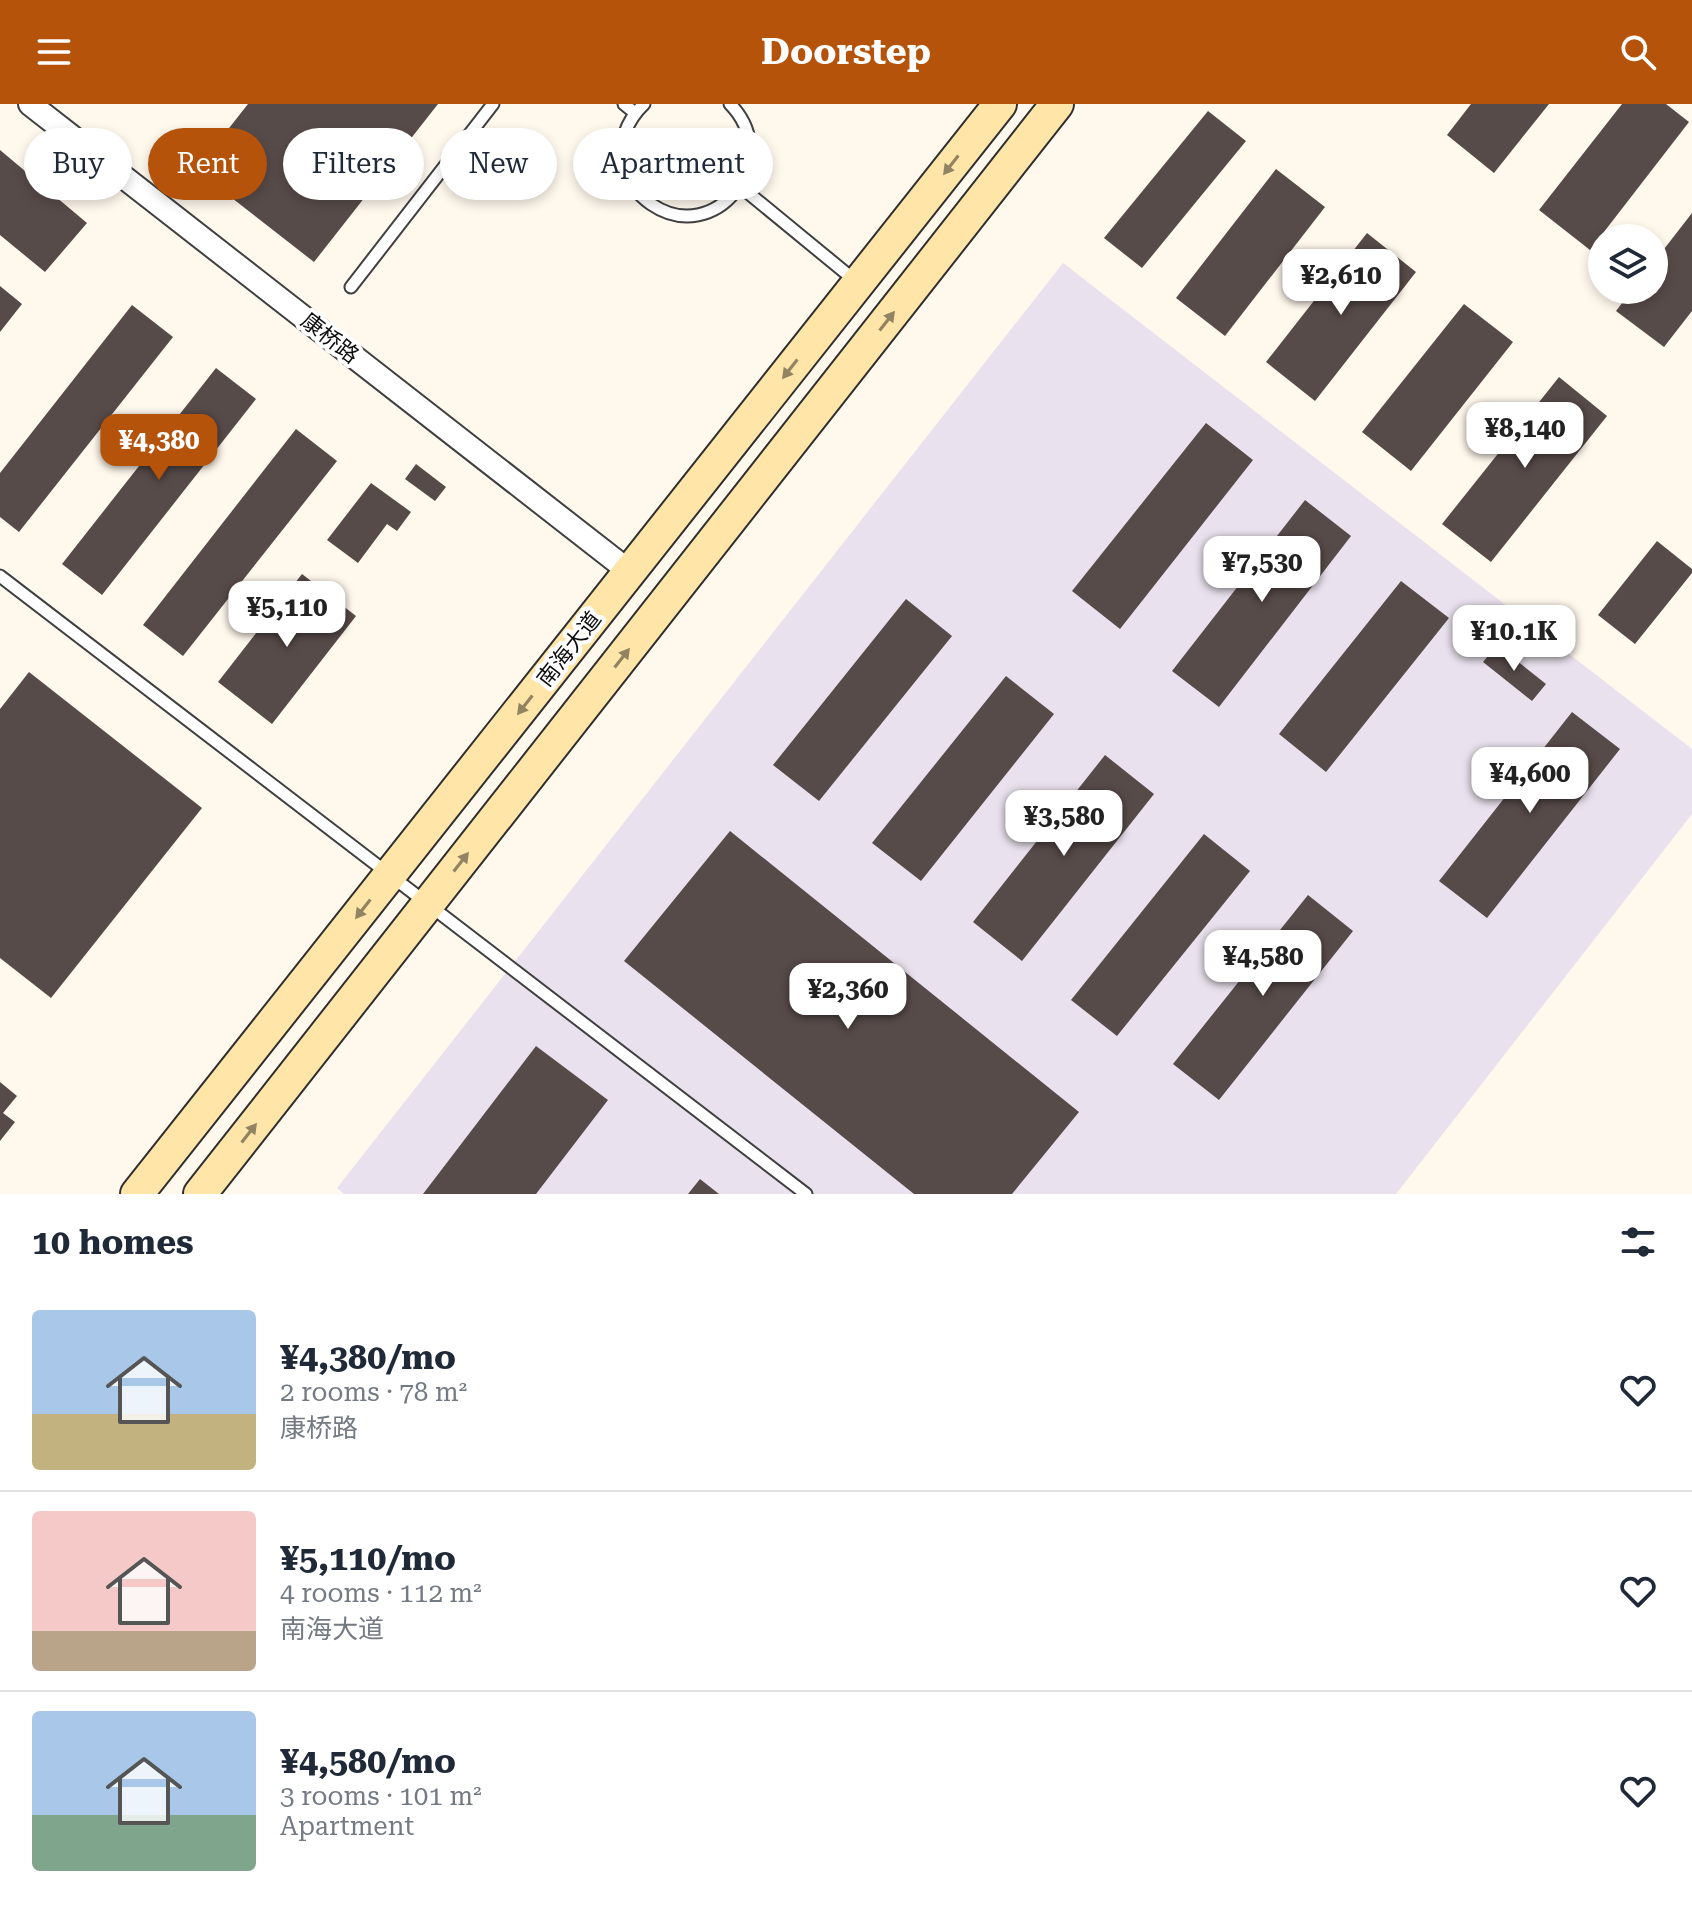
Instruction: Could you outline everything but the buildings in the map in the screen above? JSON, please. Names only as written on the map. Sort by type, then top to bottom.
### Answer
[{"type":"main road","name":"南海大道","points":[[137,1194],[1000,104]]},
{"type":"main road","points":[[200,1194],[1057,104]]},
{"type":"street","name":"康桥路","points":[[30,104],[630,572]]},
{"type":"lane","points":[[351,287],[493,104]]},
{"type":"lane","points":[[624,104],[640,108],[627,128]]},
{"type":"lane","points":[[730,104],[746,128]]},
{"type":"lane","points":[[644,200],[659,210],[681,216],[704,213],[727,200]]},
{"type":"lane","points":[[757,200],[858,283]]},
{"type":"lane","points":[[0,576],[806,1194]]},
{"type":"shaded area","points":[[1063,263],[1692,749],[1692,814],[1396,1194],[344,1194],[337,1188]]}]
